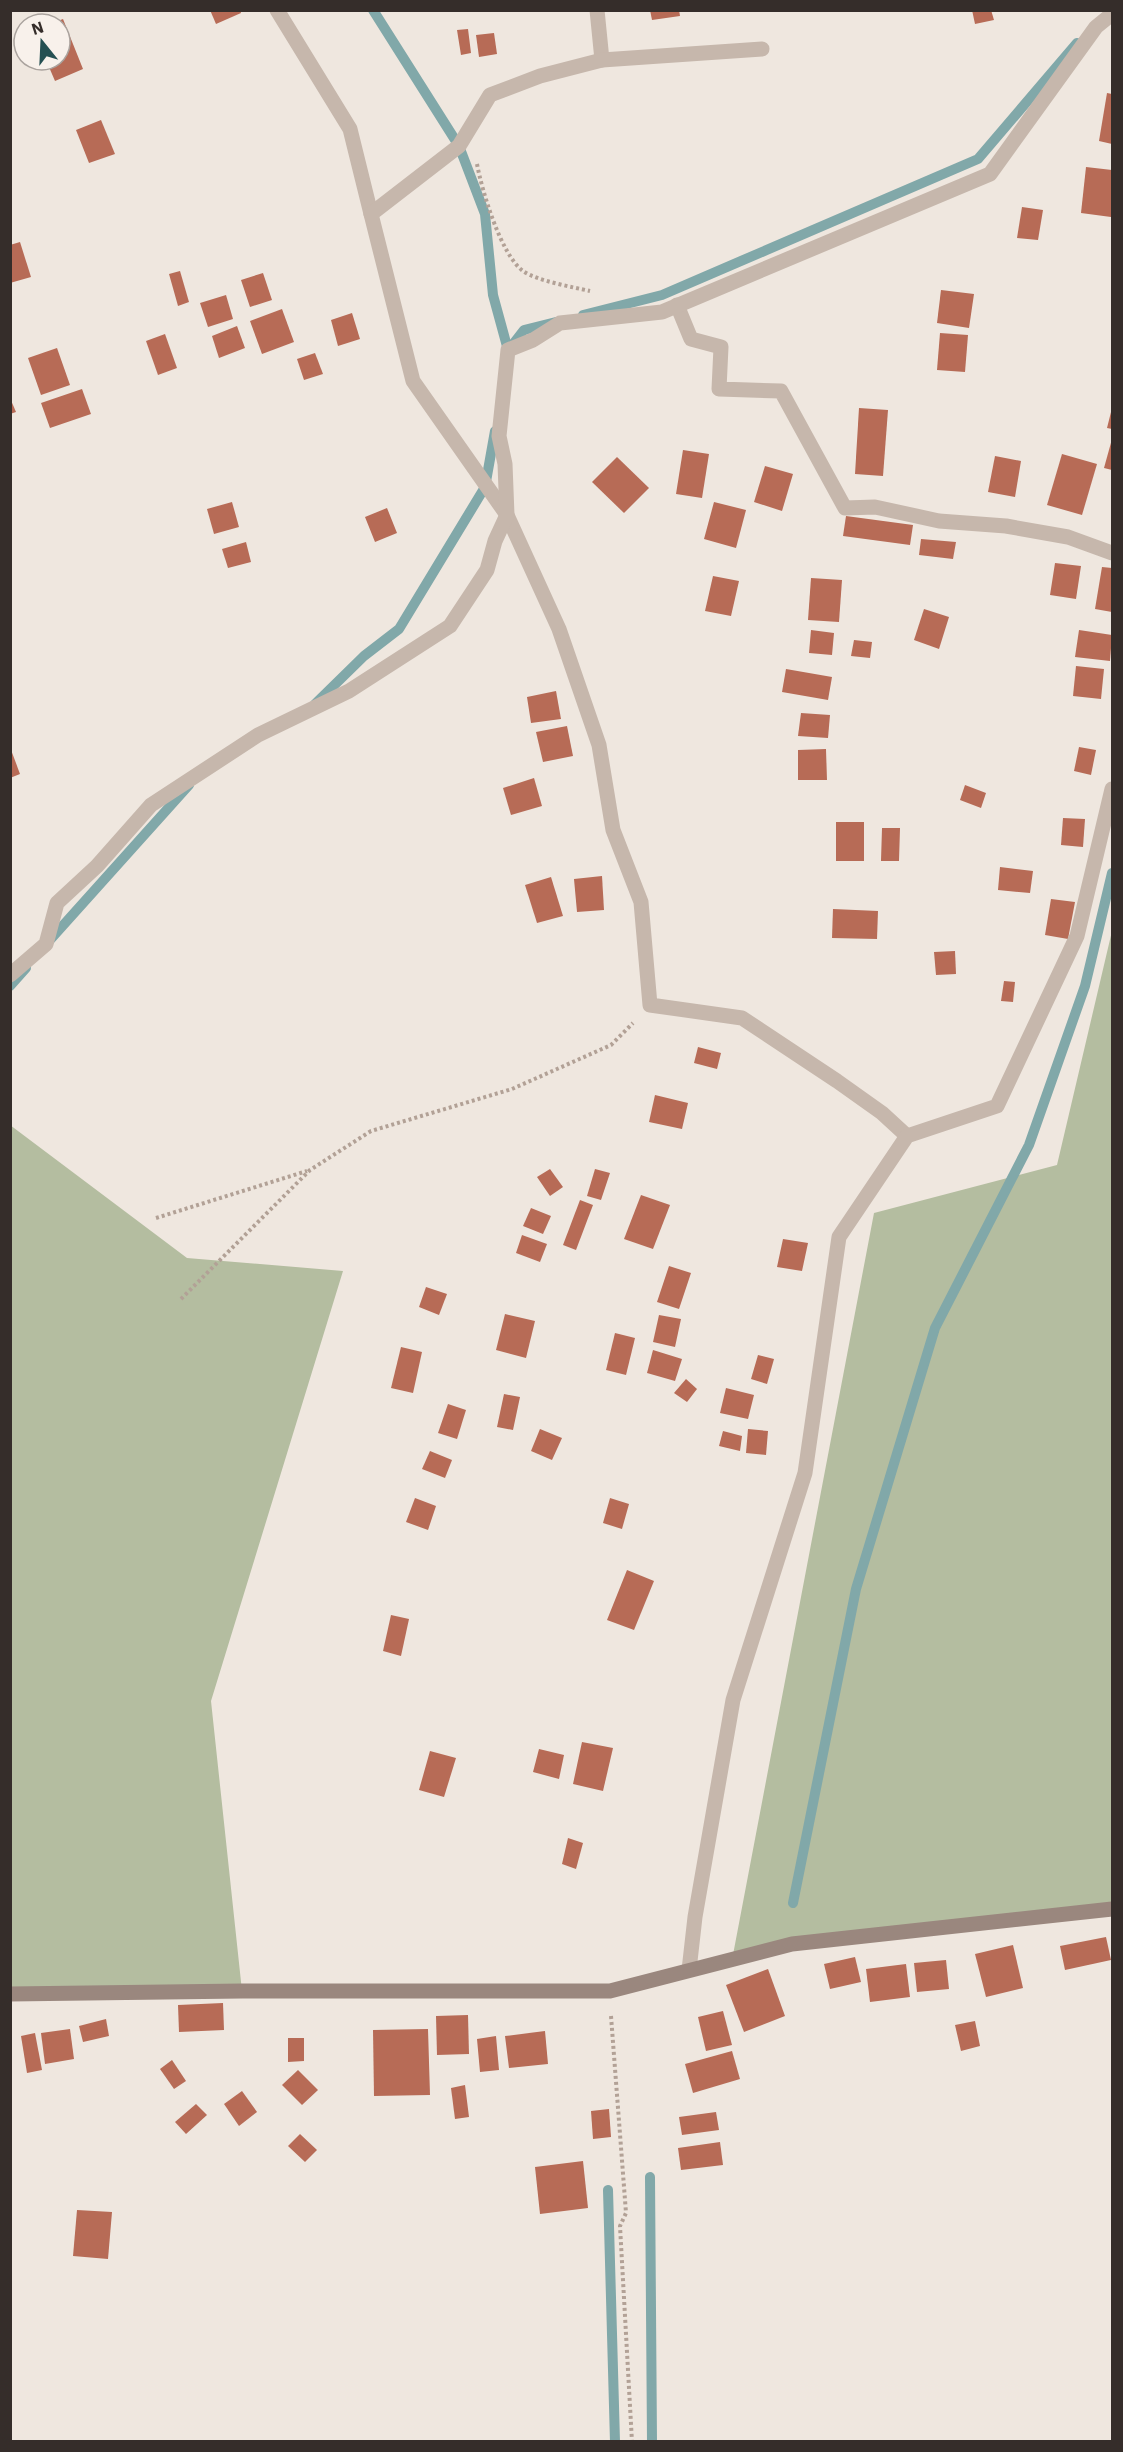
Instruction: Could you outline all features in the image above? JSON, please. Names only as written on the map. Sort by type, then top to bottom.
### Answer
[{"type":"street","points":[[277,10],[350,129],[413,381],[507,515],[559,629],[599,745],[613,830],[641,902],[650,1005],[742,1018],[837,1081],[907,1136]]},
{"type":"street","points":[[597,10],[603,60]]},
{"type":"street","points":[[10,975],[46,945],[57,903],[97,866],[151,805],[258,735],[349,691],[450,626],[487,570],[495,541],[507,515],[505,464],[500,436],[508,350],[560,324],[662,312],[912,209],[990,174],[1096,27],[1113,14]]},
{"type":"street","points":[[371,214],[459,146],[490,95],[540,76],[603,60],[762,49]]},
{"type":"street","points":[[677,305],[691,339],[721,347],[719,389],[781,391],[845,508],[876,507],[939,521],[1006,526],[1068,537],[1113,553]]},
{"type":"street","points":[[689,1970],[695,1917],[733,1700],[805,1473],[839,1237],[907,1136],[997,1106],[1077,936],[1113,789]]},
{"type":"street","points":[[10,1994],[242,1991],[610,1991],[792,1944],[1113,1909]]},
{"type":"path","points":[[470,128],[487,203],[504,246],[523,271],[592,292]]},
{"type":"path","points":[[181,1299],[310,1170],[371,1131],[512,1089],[611,1046],[650,1005]]},
{"type":"path","points":[[156,1218],[310,1170]]},
{"type":"path","points":[[610,1991],[626,2213],[620,2226],[632,2442]]},
{"type":"green space","points":[[1112,931],[1112,1909],[792,1944],[732,1960],[874,1213],[1057,1165]]},
{"type":"green space","points":[[10,1125],[187,1258],[343,1271],[211,1701],[242,1991],[11,1994]]},
{"type":"building","points":[[210,10],[240,10],[241,13],[216,24]]},
{"type":"building","points":[[650,10],[679,10],[680,16],[652,20]]},
{"type":"building","points":[[972,10],[991,10],[994,20],[975,24]]},
{"type":"building","points":[[468,29],[471,53],[461,55],[457,30]]},
{"type":"building","points":[[494,33],[497,54],[479,57],[476,35]]},
{"type":"building","points":[[72,42],[83,69],[55,81],[51,72],[72,72]]},
{"type":"building","points":[[1107,93],[1112,94],[1112,144],[1099,141]]},
{"type":"building","points":[[101,120],[115,154],[89,163],[76,130]]},
{"type":"building","points":[[1086,167],[1112,170],[1111,217],[1081,213]]},
{"type":"building","points":[[1022,207],[1043,210],[1038,240],[1017,238]]},
{"type":"building","points":[[20,242],[31,277],[10,283],[10,245]]},
{"type":"building","points":[[180,271],[189,302],[178,306],[169,274]]},
{"type":"building","points":[[263,273],[272,300],[250,307],[241,280]]},
{"type":"building","points":[[941,290],[974,294],[969,328],[937,323]]},
{"type":"building","points":[[226,295],[233,319],[208,327],[200,303]]},
{"type":"building","points":[[282,309],[294,342],[262,354],[250,321]]},
{"type":"building","points":[[352,313],[360,339],[338,346],[331,320]]},
{"type":"building","points":[[237,326],[245,348],[219,358],[212,336]]},
{"type":"building","points":[[940,333],[968,335],[965,372],[937,370]]},
{"type":"building","points":[[165,334],[177,368],[158,375],[146,341]]},
{"type":"building","points":[[57,348],[70,385],[41,395],[28,358]]},
{"type":"building","points":[[315,353],[323,374],[304,380],[297,359]]},
{"type":"building","points":[[82,389],[91,414],[50,428],[41,403]]},
{"type":"building","points":[[10,398],[16,412],[10,414]]},
{"type":"building","points":[[859,408],[888,410],[883,476],[855,474]]},
{"type":"building","points":[[1112,408],[1112,429],[1107,428]]},
{"type":"building","points":[[1112,439],[1112,470],[1104,468]]},
{"type":"building","points":[[683,450],[709,454],[702,498],[676,494]]},
{"type":"building","points":[[1062,454],[1097,464],[1082,515],[1047,505]]},
{"type":"building","points":[[995,456],[1021,461],[1015,497],[988,492]]},
{"type":"building","points":[[617,457],[649,488],[624,513],[592,482]]},
{"type":"building","points":[[765,466],[793,474],[782,511],[754,502]]},
{"type":"building","points":[[232,502],[239,527],[214,534],[207,509]]},
{"type":"building","points":[[714,502],[746,510],[736,548],[704,539]]},
{"type":"building","points":[[387,508],[397,533],[375,542],[365,517]]},
{"type":"building","points":[[846,516],[913,525],[910,545],[843,536]]},
{"type":"building","points":[[921,539],[956,542],[953,559],[919,555]]},
{"type":"building","points":[[246,542],[251,562],[228,568],[222,549]]},
{"type":"building","points":[[1055,563],[1081,566],[1076,599],[1050,595]]},
{"type":"building","points":[[1102,567],[1112,568],[1112,612],[1095,609]]},
{"type":"building","points":[[713,576],[739,581],[731,616],[705,611]]},
{"type":"building","points":[[811,578],[842,580],[839,622],[808,620]]},
{"type":"building","points":[[924,609],[949,617],[939,649],[914,640]]},
{"type":"building","points":[[811,630],[834,633],[832,655],[809,653]]},
{"type":"building","points":[[1079,630],[1112,635],[1110,661],[1075,657]]},
{"type":"building","points":[[854,640],[872,642],[870,658],[851,656]]},
{"type":"building","points":[[1076,666],[1104,669],[1101,699],[1073,696]]},
{"type":"building","points":[[786,669],[832,677],[828,700],[782,692]]},
{"type":"building","points":[[556,691],[561,719],[531,723],[527,697]]},
{"type":"building","points":[[801,713],[830,715],[828,738],[798,736]]},
{"type":"building","points":[[567,726],[573,756],[543,762],[536,732]]},
{"type":"building","points":[[10,747],[20,774],[10,778]]},
{"type":"building","points":[[1079,747],[1096,750],[1091,775],[1074,771]]},
{"type":"building","points":[[826,749],[827,780],[798,780],[798,750]]},
{"type":"building","points":[[534,778],[542,806],[511,815],[503,788]]},
{"type":"building","points":[[965,785],[986,793],[981,808],[960,800]]},
{"type":"building","points":[[1063,818],[1085,819],[1083,847],[1061,845]]},
{"type":"building","points":[[836,822],[864,822],[864,861],[836,861]]},
{"type":"building","points":[[882,828],[900,828],[899,861],[881,861]]},
{"type":"building","points":[[1000,867],[1033,871],[1030,893],[998,890]]},
{"type":"building","points":[[602,876],[604,910],[577,912],[574,879]]},
{"type":"building","points":[[551,877],[563,916],[537,923],[525,885]]},
{"type":"building","points":[[1051,899],[1075,902],[1068,939],[1045,935]]},
{"type":"building","points":[[833,909],[878,911],[877,939],[832,938]]},
{"type":"building","points":[[955,951],[956,974],[936,975],[934,952]]},
{"type":"building","points":[[1004,981],[1015,982],[1013,1002],[1001,1001]]},
{"type":"building","points":[[698,1047],[721,1053],[717,1069],[694,1063]]},
{"type":"building","points":[[655,1095],[688,1103],[682,1129],[649,1122]]},
{"type":"building","points":[[550,1169],[563,1187],[550,1196],[537,1177]]},
{"type":"building","points":[[595,1169],[610,1173],[601,1200],[587,1196]]},
{"type":"building","points":[[641,1195],[670,1205],[653,1249],[624,1239]]},
{"type":"building","points":[[580,1200],[593,1205],[576,1250],[563,1245]]},
{"type":"building","points":[[531,1208],[551,1216],[543,1234],[523,1226]]},
{"type":"building","points":[[522,1235],[547,1244],[540,1262],[516,1253]]},
{"type":"building","points":[[783,1239],[808,1243],[802,1271],[777,1267]]},
{"type":"building","points":[[669,1266],[691,1273],[679,1309],[657,1302]]},
{"type":"building","points":[[426,1287],[447,1294],[439,1315],[419,1307]]},
{"type":"building","points":[[505,1314],[535,1321],[526,1358],[496,1350]]},
{"type":"building","points":[[659,1315],[681,1319],[675,1347],[653,1342]]},
{"type":"building","points":[[615,1333],[635,1338],[626,1375],[606,1370]]},
{"type":"building","points":[[401,1347],[422,1352],[413,1393],[391,1388]]},
{"type":"building","points":[[653,1350],[682,1359],[675,1381],[647,1373]]},
{"type":"building","points":[[758,1355],[774,1359],[767,1384],[751,1379]]},
{"type":"building","points":[[686,1379],[697,1389],[687,1402],[674,1393]]},
{"type":"building","points":[[726,1388],[754,1395],[748,1419],[720,1413]]},
{"type":"building","points":[[504,1394],[520,1397],[513,1430],[497,1427]]},
{"type":"building","points":[[448,1404],[466,1410],[457,1439],[438,1433]]},
{"type":"building","points":[[540,1429],[562,1438],[552,1460],[531,1451]]},
{"type":"building","points":[[748,1429],[768,1431],[766,1455],[746,1453]]},
{"type":"building","points":[[723,1431],[742,1436],[740,1451],[719,1446]]},
{"type":"building","points":[[430,1451],[452,1460],[445,1478],[422,1469]]},
{"type":"building","points":[[415,1498],[436,1506],[428,1530],[406,1522]]},
{"type":"building","points":[[610,1498],[629,1504],[622,1529],[603,1523]]},
{"type":"building","points":[[627,1570],[654,1581],[634,1630],[607,1620]]},
{"type":"building","points":[[391,1615],[409,1619],[401,1656],[383,1651]]},
{"type":"building","points":[[582,1742],[613,1748],[603,1791],[573,1784]]},
{"type":"building","points":[[539,1749],[564,1755],[559,1779],[533,1772]]},
{"type":"building","points":[[430,1751],[456,1758],[444,1797],[419,1790]]},
{"type":"building","points":[[568,1838],[583,1843],[576,1869],[562,1864]]},
{"type":"building","points":[[1106,1937],[1111,1960],[1065,1970],[1060,1946]]},
{"type":"building","points":[[1013,1945],[1023,1988],[986,1997],[975,1954]]},
{"type":"building","points":[[855,1957],[861,1982],[830,1989],[824,1964]]},
{"type":"building","points":[[946,1960],[949,1989],[917,1992],[914,1963]]},
{"type":"building","points":[[906,1964],[910,1997],[870,2002],[866,1969]]},
{"type":"building","points":[[768,1969],[785,2016],[744,2032],[726,1985]]},
{"type":"building","points":[[223,2003],[224,2030],[179,2032],[178,2005]]},
{"type":"building","points":[[723,2011],[732,2045],[706,2051],[698,2017]]},
{"type":"building","points":[[468,2015],[469,2054],[437,2055],[436,2016]]},
{"type":"building","points":[[106,2019],[109,2036],[83,2042],[79,2026]]},
{"type":"building","points":[[975,2021],[980,2046],[961,2051],[955,2025]]},
{"type":"building","points":[[70,2029],[74,2059],[45,2064],[41,2033]]},
{"type":"building","points":[[428,2029],[430,2095],[374,2096],[373,2030]]},
{"type":"building","points":[[545,2031],[548,2064],[509,2068],[505,2036]]},
{"type":"building","points":[[35,2033],[42,2070],[27,2073],[21,2036]]},
{"type":"building","points":[[496,2036],[499,2070],[480,2072],[477,2039]]},
{"type":"building","points":[[288,2038],[304,2038],[304,2061],[288,2062]]},
{"type":"building","points":[[732,2051],[740,2079],[693,2093],[685,2064]]},
{"type":"building","points":[[172,2060],[186,2081],[174,2089],[160,2069]]},
{"type":"building","points":[[298,2070],[318,2090],[302,2105],[282,2085]]},
{"type":"building","points":[[465,2085],[469,2117],[455,2119],[451,2088]]},
{"type":"building","points":[[242,2091],[257,2112],[239,2126],[224,2104]]},
{"type":"building","points":[[196,2104],[207,2115],[186,2134],[175,2122]]},
{"type":"building","points":[[609,2109],[611,2137],[593,2139],[591,2111]]},
{"type":"building","points":[[716,2112],[719,2130],[682,2135],[679,2117]]},
{"type":"building","points":[[300,2134],[317,2150],[305,2162],[288,2146]]},
{"type":"building","points":[[720,2142],[723,2165],[681,2170],[678,2148]]},
{"type":"building","points":[[583,2161],[588,2208],[540,2214],[535,2167]]},
{"type":"building","points":[[77,2210],[112,2212],[108,2259],[73,2256]]},
{"type":"waterway","points":[[373,10],[459,146],[485,214],[493,295],[508,350]]},
{"type":"waterway","points":[[583,315],[662,295],[978,159],[1077,43]]},
{"type":"waterway","points":[[510,348],[524,330],[556,322]]},
{"type":"waterway","points":[[315,704],[364,656],[399,629],[485,487],[495,431]]},
{"type":"waterway","points":[[49,941],[189,785]]},
{"type":"waterway","points":[[793,1903],[856,1589],[935,1328],[1029,1145],[1085,986],[1112,873]]},
{"type":"waterway","points":[[10,986],[26,968]]},
{"type":"waterway","points":[[650,2177],[652,2442]]},
{"type":"waterway","points":[[608,2190],[615,2442]]}]
